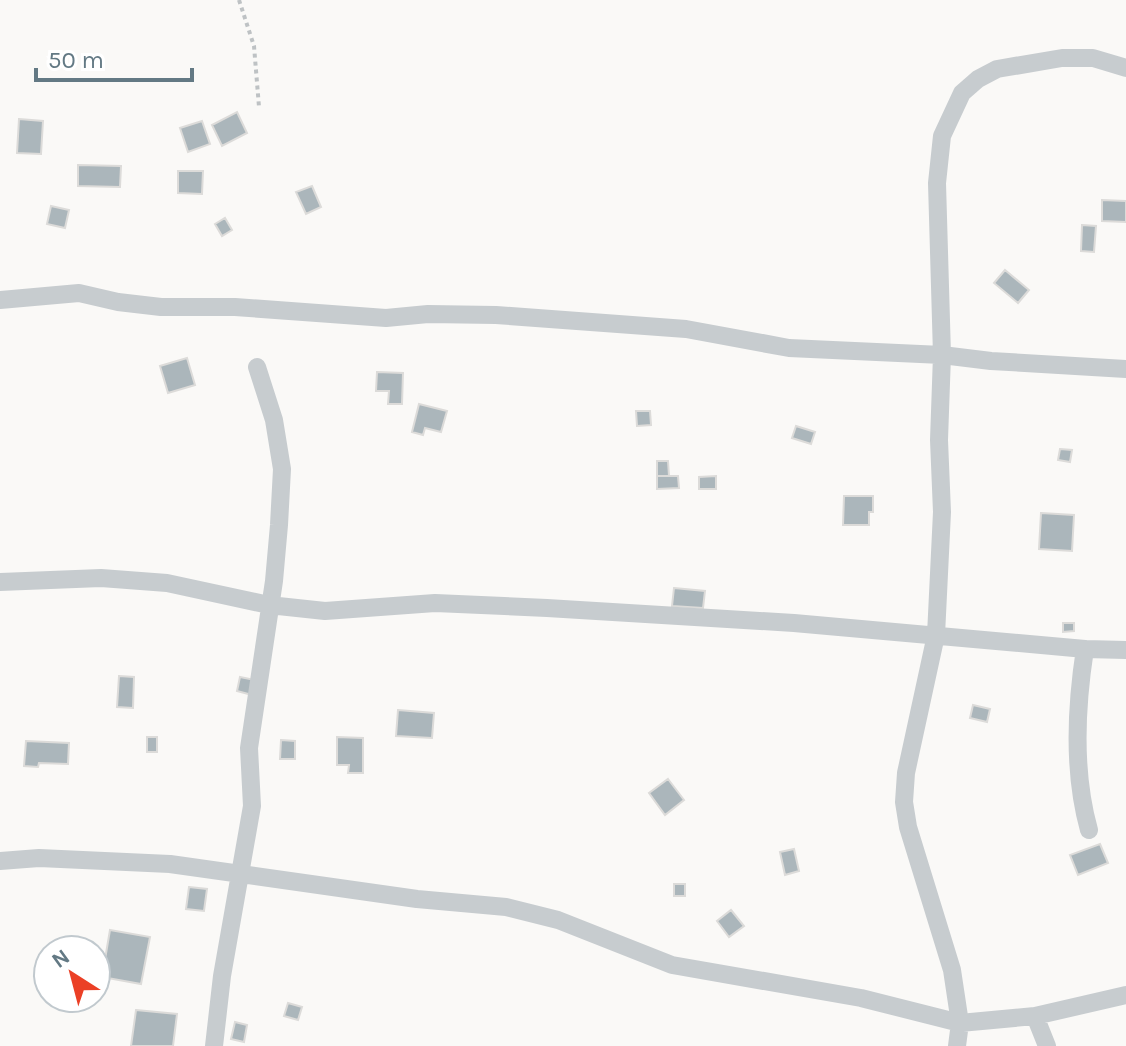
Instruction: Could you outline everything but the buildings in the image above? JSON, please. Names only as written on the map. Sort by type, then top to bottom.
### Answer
[{"type":"street","points":[[957,1046],[960,1023],[952,970],[908,827],[904,802],[906,773],[936,635],[942,512],[937,183],[942,136],[962,93],[978,79],[997,69],[1022,62],[1062,58],[1093,58],[1126,68],[1126,59]]},
{"type":"street","points":[[0,300],[79,293],[161,307],[235,307],[386,318],[428,314],[496,315],[686,329],[789,348],[942,355],[1126,369]]},
{"type":"street","points":[[214,1046],[222,976],[252,806],[249,748],[279,525],[282,469],[274,420],[257,367]]},
{"type":"street","points":[[0,582],[101,578],[154,582],[269,605],[325,611],[435,603],[547,608],[1126,650]]},
{"type":"street","points":[[1085,649],[1078,695],[1081,803],[1089,830]]},
{"type":"street","points":[[0,861],[39,858],[170,864],[417,899],[506,907],[558,920],[672,965],[861,998],[960,1023],[1035,1016],[1126,995]]},
{"type":"street","points":[[1035,1016],[1047,1046]]},
{"type":"path","points":[[239,0],[254,46],[259,107]]}]
